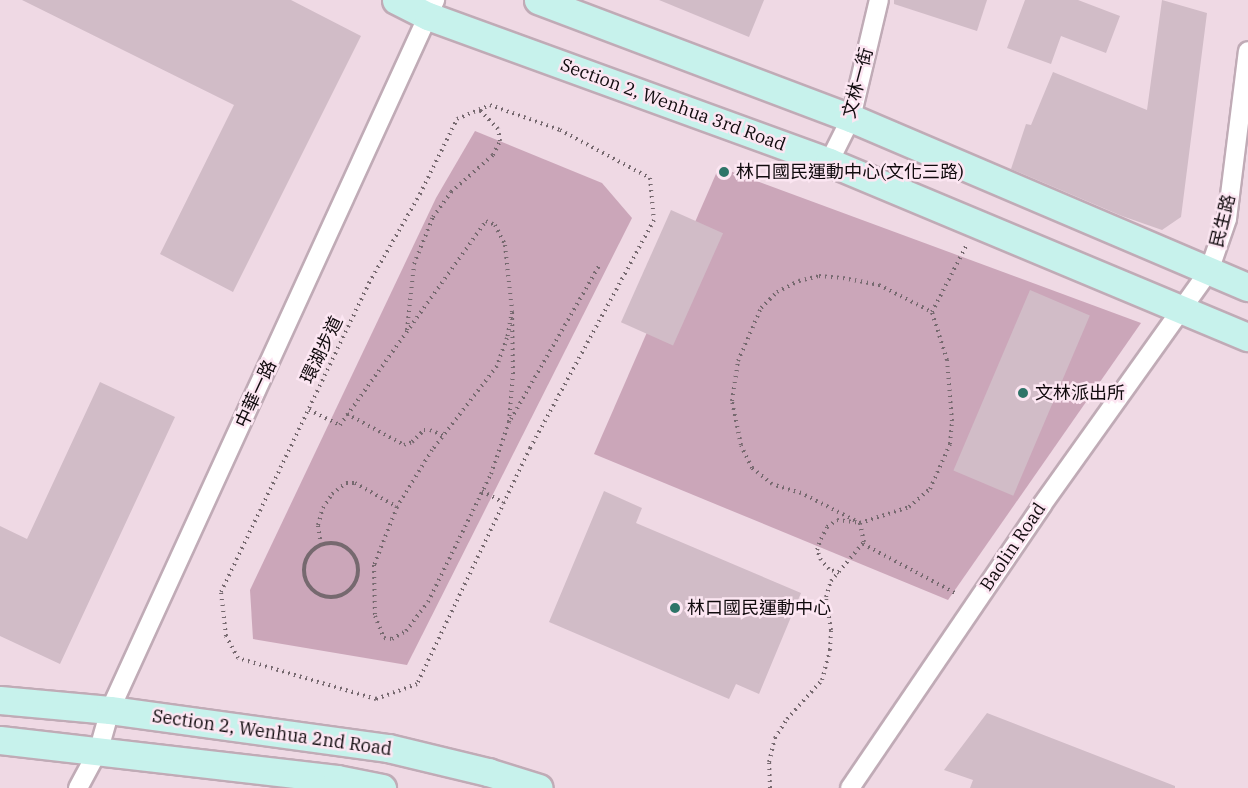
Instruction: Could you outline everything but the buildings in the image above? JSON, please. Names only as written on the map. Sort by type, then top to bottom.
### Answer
[{"type":"street","name":"Section 2, Wenhua 3rd Road","points":[[396,0],[432,8],[829,162],[1248,337]]},
{"type":"street","points":[[538,0],[850,118],[1248,287]]},
{"type":"street","name":"文林一街","points":[[829,162],[850,118],[879,0]]},
{"type":"street","name":"中華一路","points":[[78,788],[99,749],[110,710],[336,222],[432,8]]},
{"type":"street","name":"民生路","points":[[1180,309],[1209,271],[1227,219],[1248,51]]},
{"type":"street","name":"Baolin Road","points":[[850,788],[1042,505],[1180,309]]},
{"type":"street","name":"Section 2, Wenhua 2nd Road","points":[[0,700],[110,710],[388,748],[488,772],[539,788]]},
{"type":"street","name":"Section 2, Wenhua 2nd Road","points":[[0,740],[99,749],[337,779],[382,788]]},
{"type":"path","name":"環湖步道","points":[[489,105],[560,130],[650,178],[654,220],[530,448],[417,684],[376,699],[238,658],[226,636],[221,592],[369,283],[420,194],[457,119],[479,109],[489,105]]},
{"type":"path","points":[[407,331],[412,273],[422,239],[433,217],[451,192],[493,154],[501,141],[498,129],[479,109]]},
{"type":"path","points":[[309,410],[340,425],[486,221],[495,225],[505,245],[512,310],[513,374],[509,422]]},
{"type":"path","points":[[839,573],[829,569],[816,550],[827,527],[837,520],[860,523],[909,507],[930,489],[950,444],[952,421],[947,360],[932,312],[978,225]]},
{"type":"path","points":[[512,310],[497,366],[444,436],[397,507],[374,565],[375,616],[384,638],[392,639],[406,631],[428,602],[482,490],[509,422],[599,266]]},
{"type":"path","points":[[860,523],[801,493],[772,484],[752,468],[741,445],[732,400],[738,361],[761,308],[777,292],[799,281],[819,276],[879,285],[932,312]]},
{"type":"path","points":[[347,414],[404,445],[412,442],[424,430],[444,436]]},
{"type":"path","points":[[321,545],[318,525],[323,508],[332,494],[346,483],[355,483],[397,507]]},
{"type":"path","points":[[482,490],[504,503]]},
{"type":"path","points":[[770,788],[769,762],[775,738],[787,719],[822,680],[831,640],[826,597],[831,581],[863,544],[860,523]]},
{"type":"path","points":[[334,543],[343,546],[355,557],[358,573],[351,588],[343,594],[325,596],[317,592],[306,578],[307,560],[311,552],[321,545],[334,543]]},
{"type":"path","points":[[863,544],[961,596]]},
{"type":"shaded area","points":[[475,131],[602,183],[632,218],[407,665],[253,639],[250,590],[436,198]]},
{"type":"shaded area","points":[[719,167],[1141,323],[948,600],[594,454]]},
{"type":"place","name":"林口國民運動中心(文化三路)","points":[[724,172]]},
{"type":"place","name":"文林派出所","points":[[1023,393]]},
{"type":"place","name":"林口國民運動中心","points":[[675,608]]}]
